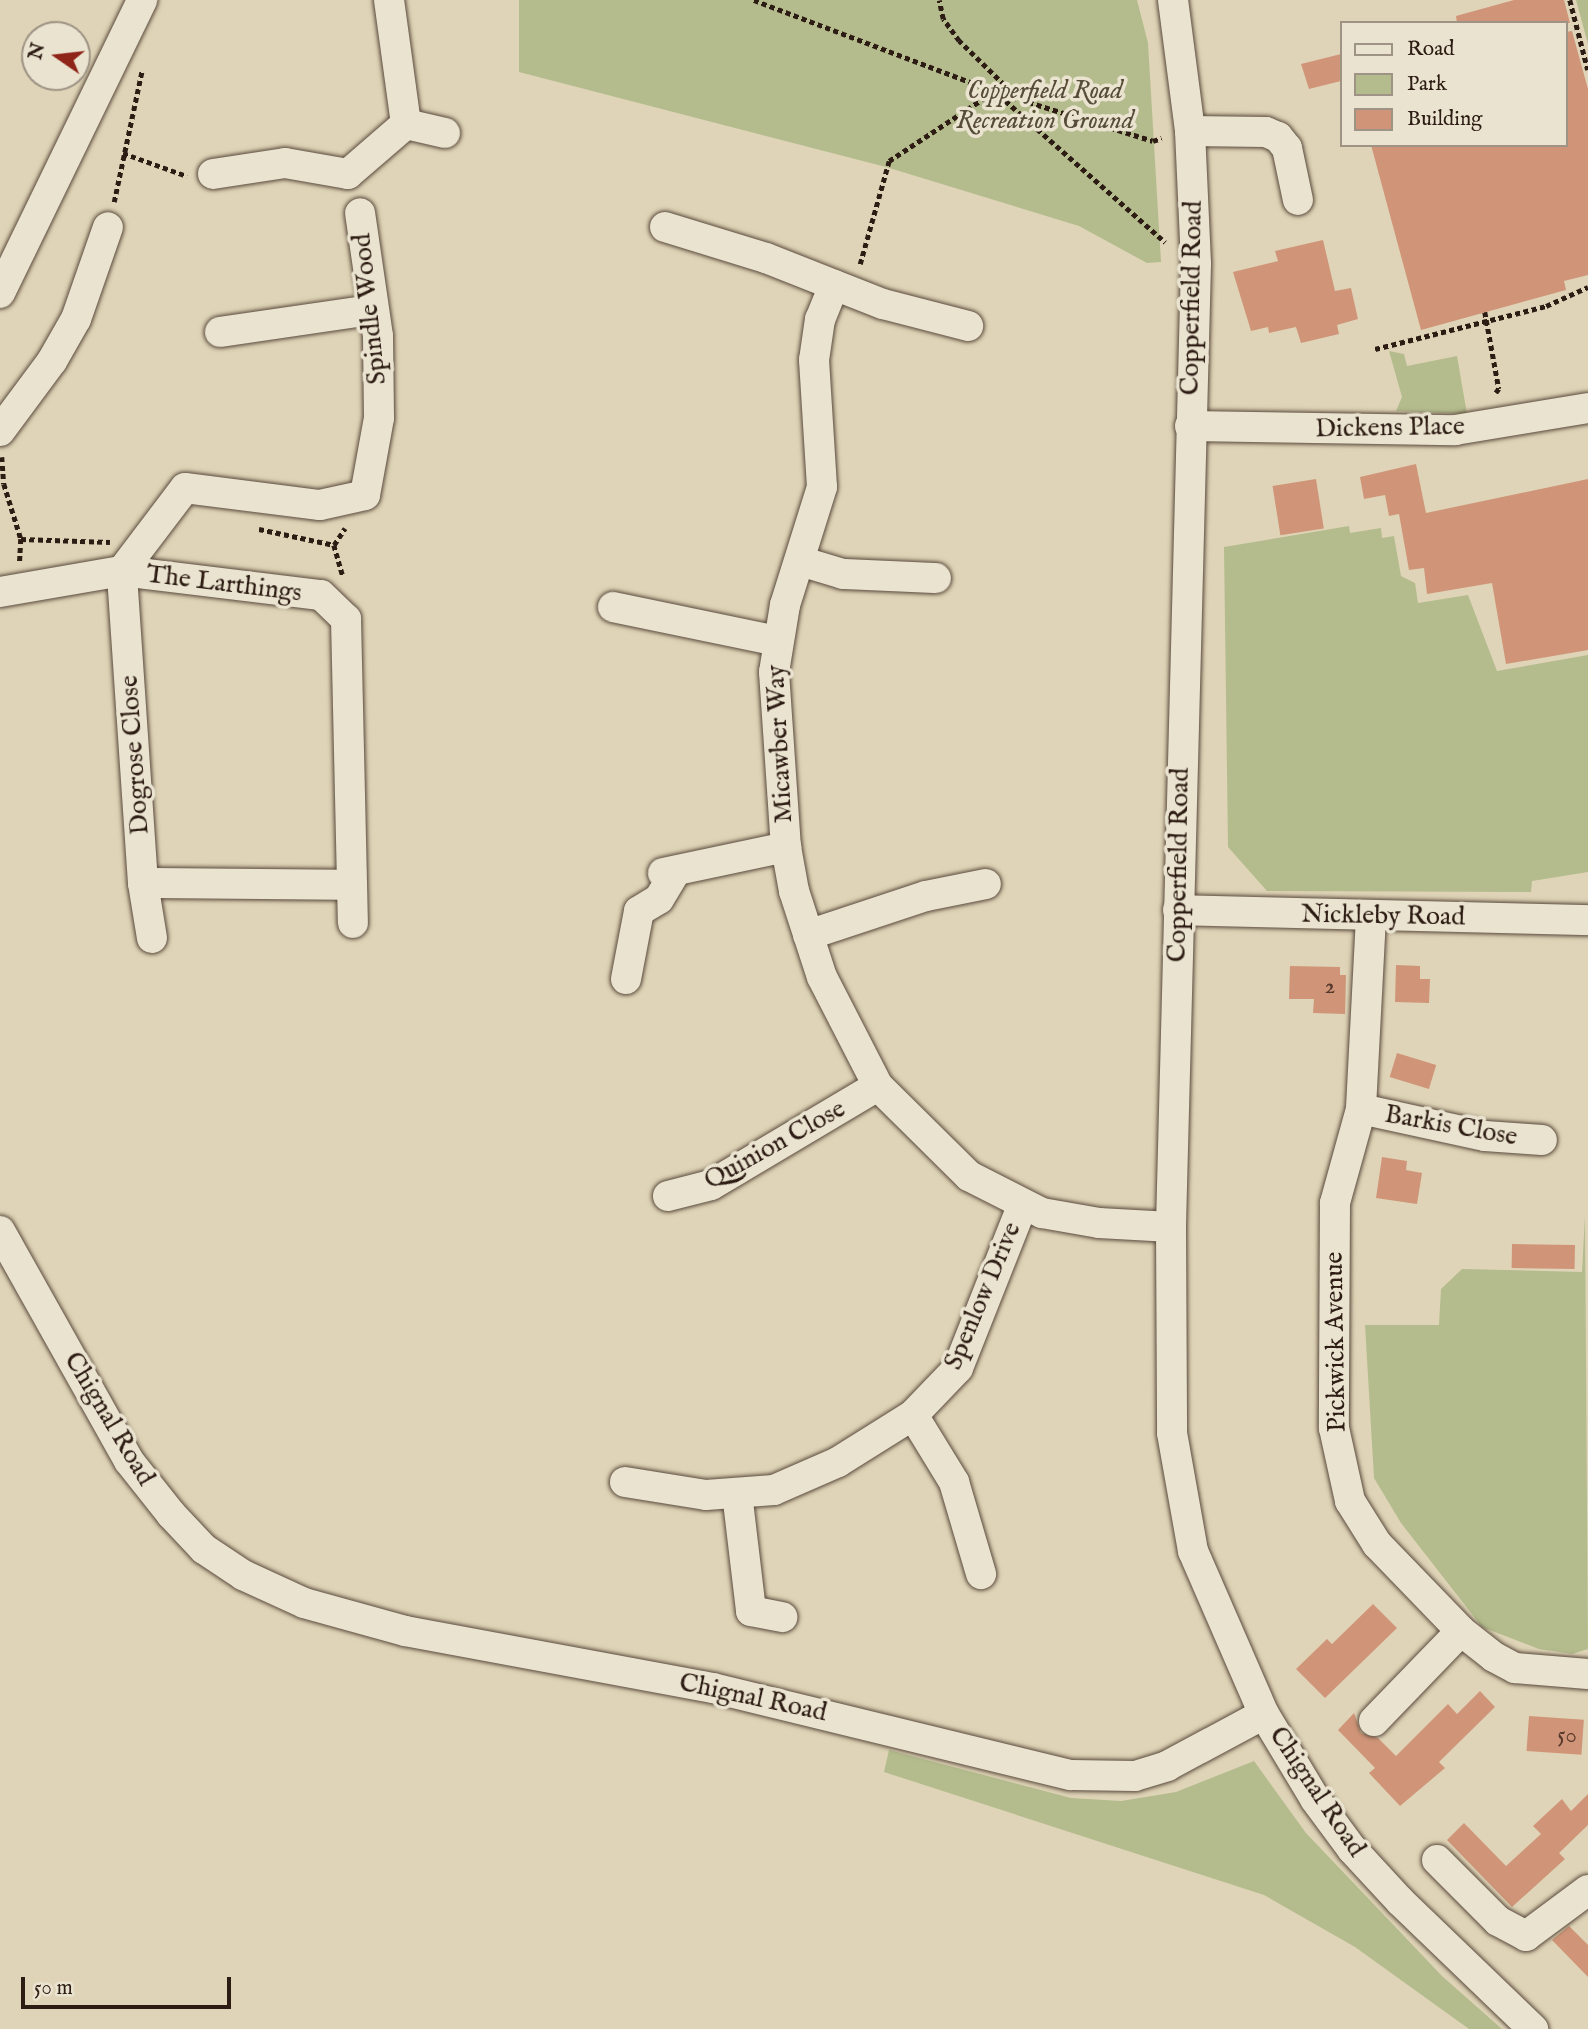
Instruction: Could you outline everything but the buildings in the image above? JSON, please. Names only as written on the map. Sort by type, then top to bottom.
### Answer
[{"type":"street","points":[[0,293],[142,0]]},
{"type":"street","points":[[389,0],[406,124]]},
{"type":"street","name":"Copperfield Road","points":[[1173,0],[1190,131],[1196,264],[1189,426],[1171,1227],[1172,1433],[1193,1551],[1264,1714]]},
{"type":"street","points":[[406,124],[444,133]]},
{"type":"street","points":[[213,174],[285,163],[348,174],[406,124]]},
{"type":"street","points":[[1190,131],[1266,132],[1278,137],[1287,148],[1298,200]]},
{"type":"street","name":"Spindle Wood","points":[[122,571],[186,488],[320,506],[365,495],[379,418],[378,336],[371,310],[360,213]]},
{"type":"street","points":[[0,431],[52,361],[76,319],[108,226]]},
{"type":"street","points":[[665,227],[766,258],[843,289],[968,326]]},
{"type":"street","name":"Micawber Way","points":[[843,289],[820,319],[814,360],[822,487],[777,641],[775,712],[786,846],[807,935],[840,1019],[878,1086],[949,1159],[991,1191],[1021,1206],[1099,1223],[1171,1227]]},
{"type":"street","points":[[220,332],[371,310]]},
{"type":"street","name":"Dickens Place","points":[[1189,426],[1373,432],[1484,426],[1588,408]]},
{"type":"street","points":[[800,561],[843,574],[936,578]]},
{"type":"street","name":"The Larthings","points":[[9,591],[122,571],[321,595],[346,620]]},
{"type":"street","name":"Dogrose Close","points":[[122,571],[143,883],[152,938]]},
{"type":"street","name":"Micawber Way","points":[[613,607],[777,641]]},
{"type":"street","points":[[346,620],[353,923]]},
{"type":"street","name":"Micawber Way","points":[[625,979],[639,911],[659,899],[669,872],[786,846]]},
{"type":"street","points":[[143,883],[352,885]]},
{"type":"street","points":[[807,935],[926,896],[986,884]]},
{"type":"street","name":"Nickleby Road","points":[[1178,910],[1371,917],[1588,920]]},
{"type":"street","name":"Pickwick Avenue","points":[[1371,917],[1361,1109],[1335,1203],[1334,1428],[1350,1501],[1377,1544],[1461,1631],[1515,1668],[1588,1674]]},
{"type":"street","name":"Quinion Close","points":[[668,1196],[711,1185],[878,1086]]},
{"type":"street","name":"Barkis Close","points":[[1361,1109],[1485,1136],[1542,1140]]},
{"type":"street","name":"Spenlow Drive","points":[[625,1482],[706,1494],[774,1490],[828,1467],[914,1415],[958,1368],[1021,1206]]},
{"type":"street","name":"Chignal Road","points":[[0,1231],[129,1461],[170,1514],[204,1549],[243,1575],[304,1603],[405,1631],[713,1688],[1071,1775],[1135,1776],[1167,1766],[1264,1714],[1315,1799],[1352,1849],[1533,2029]]},
{"type":"street","points":[[914,1415],[954,1482],[981,1574]]},
{"type":"street","points":[[737,1493],[751,1611],[782,1617]]},
{"type":"street","points":[[1374,1721],[1461,1631]]},
{"type":"street","points":[[1437,1860],[1498,1921],[1526,1936],[1588,1890]]},
{"type":"path","points":[[754,0],[996,92],[1153,141],[1190,131]]},
{"type":"path","points":[[843,289],[889,161],[983,95],[996,92],[1004,85],[958,41],[943,19],[939,0]]},
{"type":"path","points":[[1570,0],[1588,70]]},
{"type":"path","points":[[108,226],[146,59]]},
{"type":"path","points":[[996,92],[1196,264]]},
{"type":"path","points":[[123,153],[182,176],[213,174]]},
{"type":"path","points":[[1375,349],[1546,306],[1588,287]]},
{"type":"path","points":[[1484,426],[1481,410],[1499,389],[1485,312]]},
{"type":"path","points":[[0,447],[4,484],[22,539],[9,591]]},
{"type":"path","points":[[254,528],[334,545],[345,582],[346,620]]},
{"type":"path","points":[[22,539],[142,543]]},
{"type":"green space","name":"Copperfield Road Recreation Ground","points":[[519,0],[1137,0],[1148,43],[1161,262],[1147,263],[1079,226],[886,167],[519,72]]},
{"type":"green space","points":[[1576,0],[1588,0],[1588,44]]},
{"type":"green space","points":[[1389,351],[1404,354],[1407,366],[1457,356],[1467,414],[1396,411],[1402,397]]},
{"type":"green space","points":[[1349,526],[1350,533],[1381,528],[1382,538],[1394,536],[1401,576],[1415,583],[1418,603],[1468,595],[1497,671],[1588,655],[1588,872],[1532,881],[1531,892],[1267,891],[1228,847],[1224,547]]},
{"type":"green space","points":[[1585,1216],[1588,1649],[1572,1654],[1539,1649],[1482,1627],[1401,1523],[1374,1478],[1365,1325],[1439,1325],[1441,1289],[1462,1269],[1582,1272]]},
{"type":"green space","points":[[889,1750],[1071,1798],[1121,1801],[1176,1792],[1254,1761],[1306,1833],[1442,1976],[1502,2029],[1469,2029],[1355,1947],[1264,1895],[884,1772]]}]
